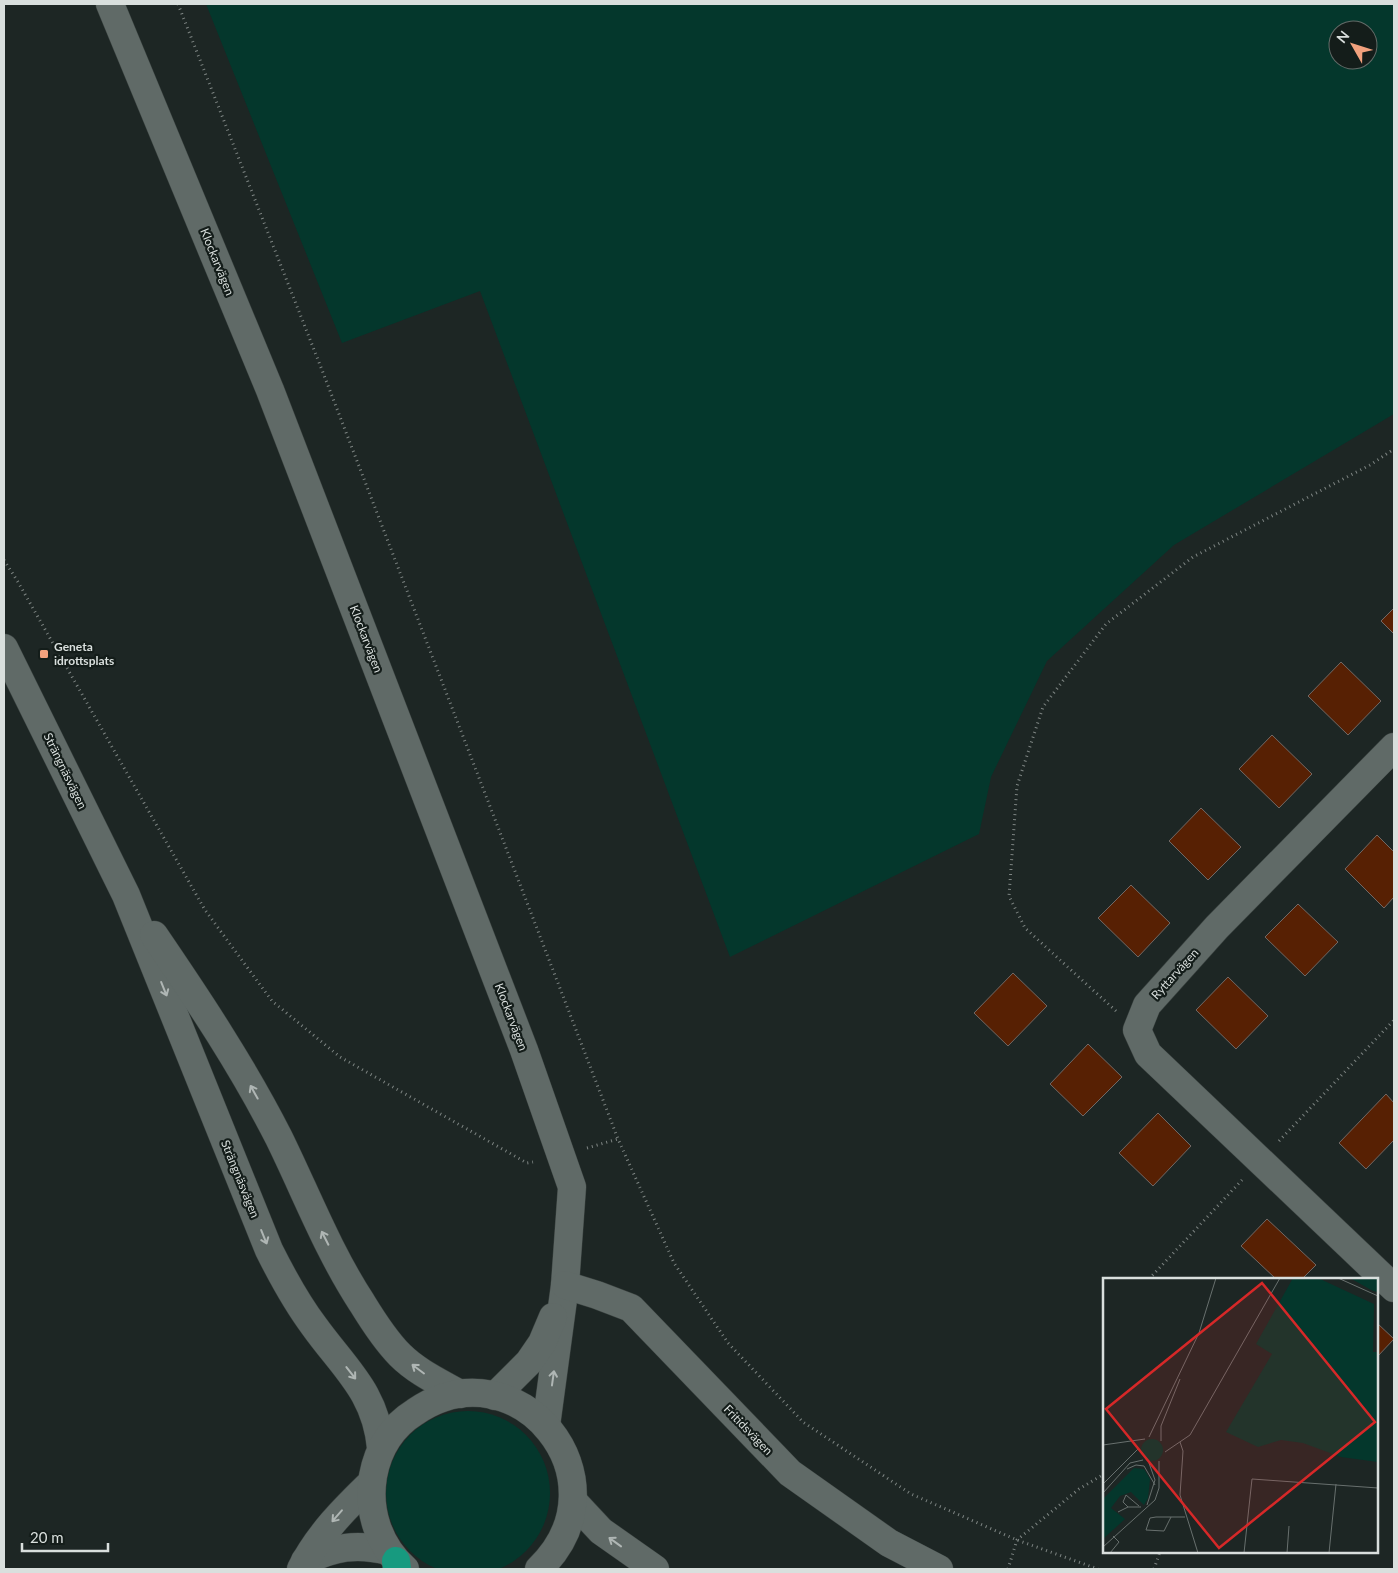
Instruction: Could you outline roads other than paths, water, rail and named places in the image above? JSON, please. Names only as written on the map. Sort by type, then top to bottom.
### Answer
[{"type":"street","name":"Klockarvägen","points":[[110,4],[277,409],[524,1050],[572,1186],[565,1285],[546,1426]]},
{"type":"street","name":"Strängnäsvägen","points":[[4,648],[126,895],[269,1250],[288,1286],[314,1326],[368,1398],[376,1416],[381,1448]]},
{"type":"street","name":"Ryttarvägen","points":[[1394,747],[1217,927],[1147,1005],[1137,1030],[1148,1054],[1394,1288]]},
{"type":"street","name":"Strängnäsvägen","points":[[126,895],[204,1008],[243,1073],[279,1138],[316,1220],[346,1278],[375,1323],[400,1354],[422,1372],[460,1394]]},
{"type":"street","name":"Klockarvägen","points":[[495,1396],[529,1362],[542,1343],[565,1285]]},
{"type":"street","name":"Fritidsvägen","points":[[565,1285],[597,1294],[631,1308],[790,1473],[889,1543],[939,1569]]},
{"type":"street","points":[[397,1563],[380,1535],[374,1519],[372,1482],[375,1464],[381,1448],[392,1431],[414,1412],[441,1398],[460,1394],[478,1394],[495,1396],[523,1407],[546,1426],[557,1439],[570,1468],[573,1501],[570,1518],[558,1548],[539,1569]]},
{"type":"street","points":[[303,1565],[327,1528],[341,1511],[372,1482]]},
{"type":"street","points":[[573,1501],[601,1531],[655,1569]]},
{"type":"street","points":[[303,1565],[328,1552],[356,1546],[371,1547],[397,1563]]},
{"type":"place","name":"Geneta idrottsplats","points":[[44,654]]}]
